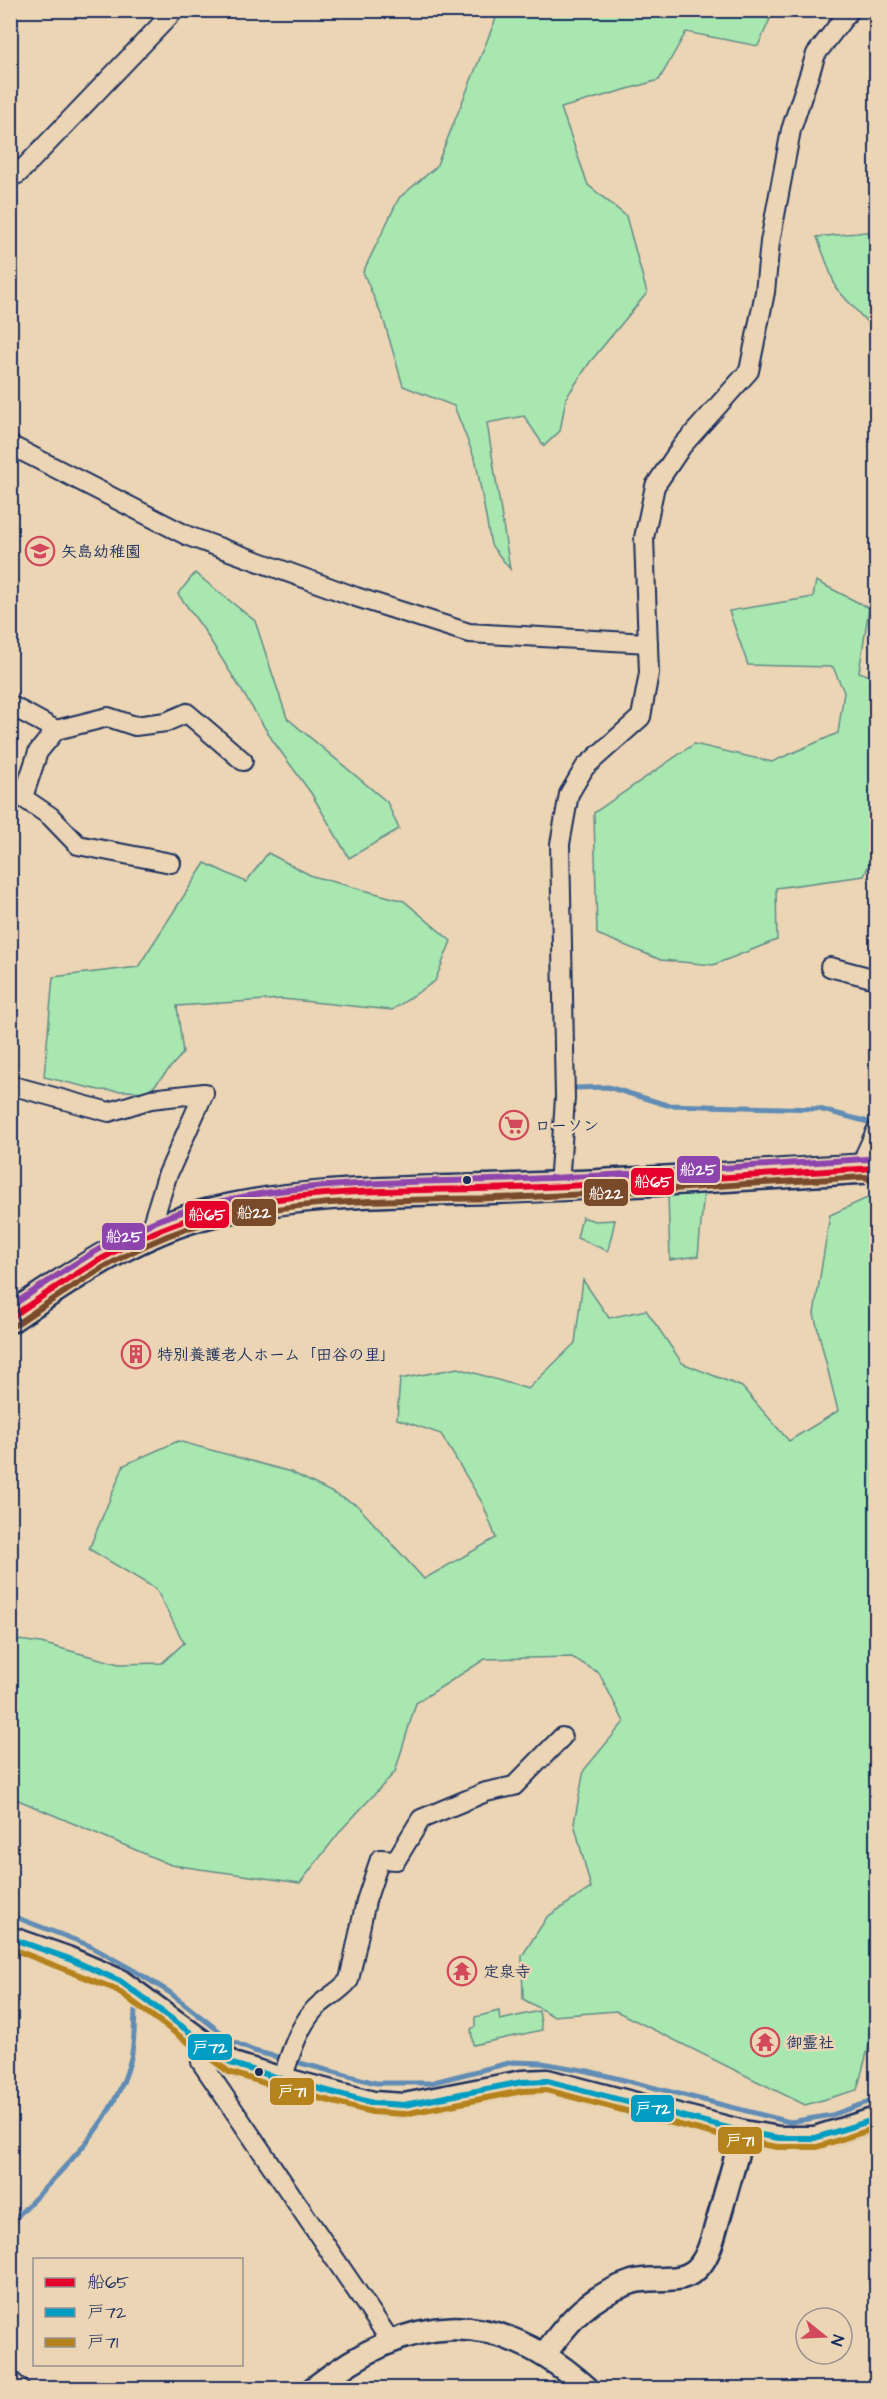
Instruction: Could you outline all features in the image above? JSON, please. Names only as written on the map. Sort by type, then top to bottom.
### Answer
[{"type":"main road","points":[[10,1318],[76,1273],[149,1234],[213,1212],[306,1197],[874,1170]]},
{"type":"street","points":[[10,177],[18,174],[65,127],[175,10]]},
{"type":"street","points":[[559,1186],[565,1098],[560,844],[569,794],[585,767],[641,717],[649,673],[645,538],[655,486],[682,446],[749,371],[765,292],[770,242],[790,130],[816,54],[850,10]]},
{"type":"street","points":[[10,445],[188,536],[356,597],[469,633],[648,643]]},
{"type":"street","points":[[10,705],[56,730]]},
{"type":"street","points":[[171,863],[78,845],[50,816],[17,793],[38,752],[56,730],[108,717],[135,726],[166,722],[187,713],[243,761]]},
{"type":"street","points":[[830,967],[876,979]]},
{"type":"street","points":[[10,1086],[109,1112],[151,1099],[204,1093],[167,1176],[149,1234]]},
{"type":"street","points":[[874,1170],[865,1155],[876,1131]]},
{"type":"street","points":[[287,2067],[298,2035],[314,2009],[341,1989],[348,1980],[366,1901],[380,1859],[396,1860],[421,1819],[486,1792],[514,1786],[562,1737]]},
{"type":"street","points":[[10,1938],[68,1958],[120,1981],[233,2064],[287,2067],[374,2103],[404,2105],[522,2082],[547,2081],[743,2132],[779,2138],[815,2138],[876,2119]]},
{"type":"street","points":[[204,2043],[201,2062],[390,2340]]},
{"type":"street","points":[[545,2354],[569,2321],[581,2310],[607,2294],[633,2282],[681,2278],[691,2274],[701,2265],[710,2246],[743,2132]]},
{"type":"street","points":[[315,2388],[374,2348],[390,2340],[441,2329],[478,2330],[514,2339],[545,2354],[586,2388]]},
{"type":"street","points":[[10,2380],[19,2388]]},
{"type":"green space","points":[[735,10],[770,19],[758,46],[686,32],[659,80],[561,108],[588,185],[626,216],[647,293],[590,362],[566,398],[560,431],[544,446],[524,416],[487,423],[510,569],[491,545],[476,462],[454,406],[403,386],[384,321],[363,272],[399,198],[436,167],[499,11]]},
{"type":"green space","points":[[876,231],[876,332],[836,288],[817,237]]},
{"type":"green space","points":[[195,573],[255,621],[287,718],[387,802],[399,829],[349,858],[311,793],[273,741],[202,627],[178,594]]},
{"type":"green space","points":[[816,581],[869,608],[859,672],[876,678],[876,848],[864,876],[776,888],[777,940],[713,965],[661,960],[597,934],[594,813],[694,744],[772,762],[838,733],[844,692],[833,667],[748,665],[729,611],[813,597]]},
{"type":"green space","points":[[268,853],[312,876],[404,901],[451,941],[435,981],[392,1010],[282,999],[177,1006],[183,1053],[149,1092],[99,1090],[44,1077],[53,977],[138,967],[205,863],[246,882]]},
{"type":"green space","points":[[704,1191],[698,1256],[670,1260],[668,1194]]},
{"type":"green space","points":[[867,1198],[876,1203],[876,2035],[871,2038],[857,2090],[805,2105],[616,2011],[553,2016],[523,1999],[522,1956],[547,1917],[591,1888],[574,1823],[584,1770],[624,1722],[599,1673],[572,1657],[485,1659],[416,1703],[395,1772],[342,1829],[300,1883],[171,1865],[11,1797],[11,1639],[41,1643],[119,1664],[162,1663],[184,1643],[156,1589],[89,1549],[124,1465],[178,1441],[291,1472],[357,1505],[424,1579],[496,1538],[483,1504],[441,1434],[397,1419],[400,1379],[458,1368],[528,1389],[575,1343],[583,1280],[609,1318],[646,1310],[682,1363],[742,1387],[789,1441],[838,1411],[814,1314],[830,1215]]},
{"type":"green space","points":[[582,1217],[595,1221],[615,1220],[608,1251],[577,1238]]},
{"type":"green space","points":[[499,2011],[500,2020],[539,2011],[542,2030],[473,2045],[471,2029],[475,2027],[475,2017]]},
{"type":"waterway","points":[[576,1088],[608,1087],[667,1105],[819,1109],[876,1124]]},
{"type":"waterway","points":[[10,1915],[88,1945],[133,1970],[169,1992],[233,2042],[254,2051],[376,2083],[430,2083],[513,2062],[542,2063],[588,2071],[790,2122],[832,2115],[876,2099]]},
{"type":"waterway","points":[[10,2224],[79,2151],[109,2111],[131,2058],[135,2010]]},
{"type":"transit line","name":"船25","points":[[10,1307],[94,1252],[138,1229],[185,1211],[226,1200],[268,1193],[353,1184],[566,1177],[868,1159],[876,1163]]},
{"type":"transit line","name":"船65","points":[[10,1318],[73,1276],[138,1240],[184,1221],[224,1209],[264,1201],[347,1192],[649,1182],[876,1168]]},
{"type":"transit line","name":"船22","points":[[15,1325],[120,1258],[165,1237],[230,1217],[271,1210],[356,1202],[611,1193],[866,1177],[871,1181]]},
{"type":"transit line","name":"戸72","points":[[10,1938],[67,1958],[120,1981],[233,2064],[373,2103],[404,2105],[522,2082],[547,2081],[743,2132],[779,2138],[815,2138],[876,2119]]},
{"type":"transit line","name":"戸71","points":[[10,1948],[115,1989],[229,2072],[372,2112],[404,2114],[523,2091],[546,2090],[741,2141],[778,2147],[817,2147],[876,2128]]},
{"type":"place","name":"矢島幼稚園","points":[[40,551]]},
{"type":"place","name":"ローソン","points":[[514,1125]]},
{"type":"place","name":"特別養護老人ホーム「田谷の里」","points":[[136,1354]]},
{"type":"place","name":"定泉寺","points":[[462,1971]]},
{"type":"place","name":"御霊社","points":[[765,2042]]}]
